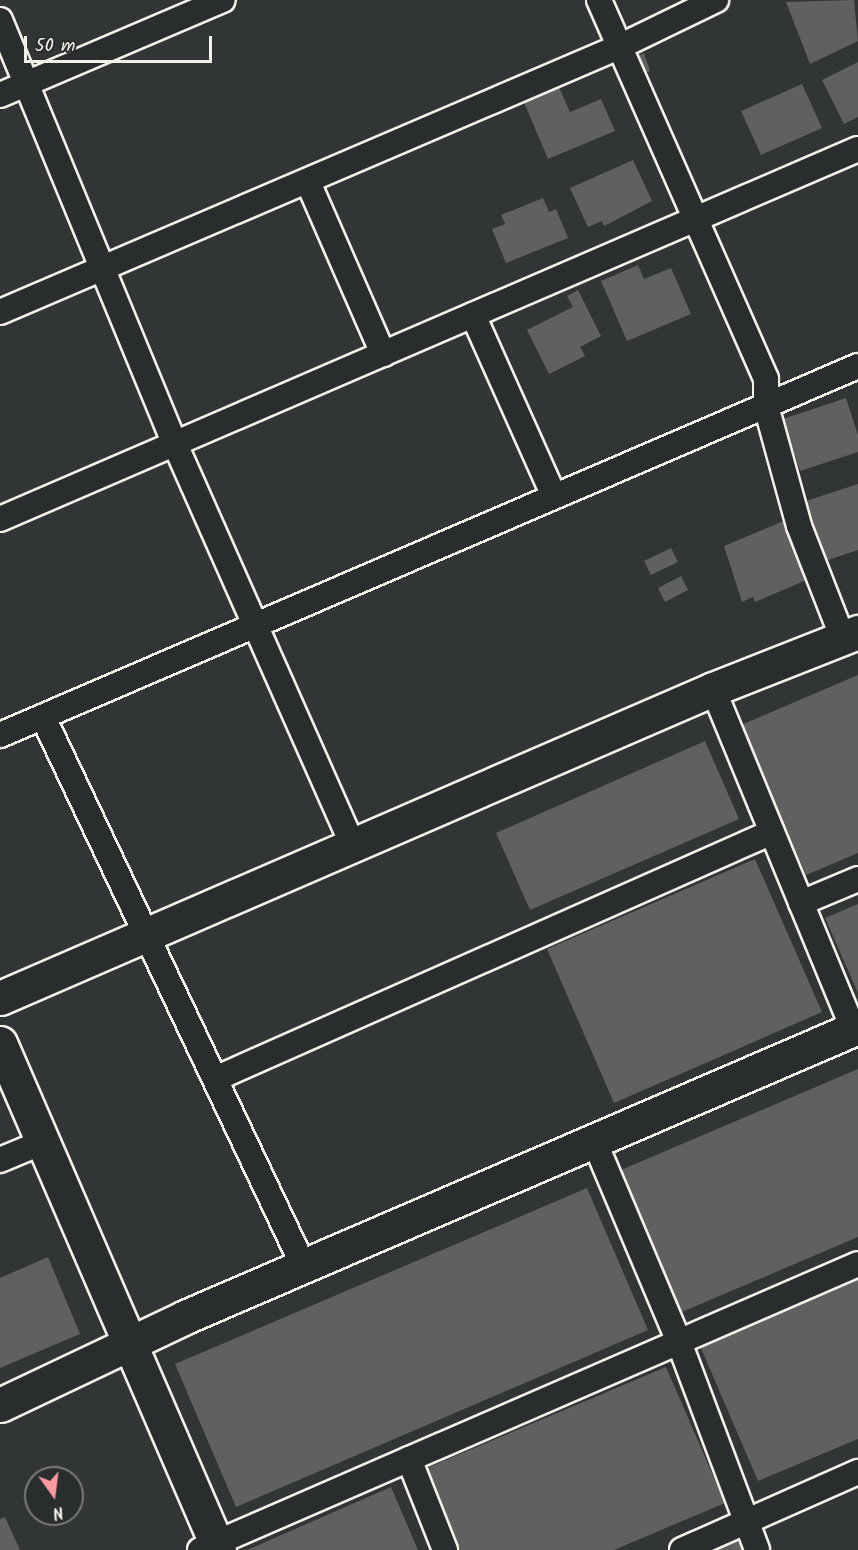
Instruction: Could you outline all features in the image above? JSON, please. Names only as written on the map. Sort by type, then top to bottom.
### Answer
[{"type":"street","points":[[0,94],[223,0]]},
{"type":"street","points":[[0,998],[713,689],[851,636],[800,526],[766,406],[766,379],[599,0]]},
{"type":"street","points":[[0,312],[103,270],[618,47],[716,0]]},
{"type":"street","points":[[0,20],[175,444],[353,845]]},
{"type":"street","points":[[0,519],[858,149]]},
{"type":"street","points":[[308,182],[383,354]]},
{"type":"street","points":[[473,315],[554,496]]},
{"type":"street","points":[[0,735],[858,366]]},
{"type":"street","points":[[0,1405],[129,1342],[303,1265],[595,1143],[855,1028],[713,689]]},
{"type":"street","points":[[44,717],[144,935],[303,1265]]},
{"type":"street","points":[[215,1079],[772,832]]},
{"type":"street","points":[[801,903],[858,879]]},
{"type":"street","points":[[0,1043],[129,1342],[211,1548],[409,1459],[858,1264]]},
{"type":"street","points":[[0,1160],[42,1142]]},
{"type":"street","points":[[595,1143],[679,1342],[744,1523],[757,1550]]},
{"type":"street","points":[[409,1459],[445,1550]]},
{"type":"street","points":[[682,1550],[858,1472]]},
{"type":"building","points":[[854,0],[858,41],[810,64],[786,2]]},
{"type":"building","points":[[644,53],[650,71],[637,76],[630,59]]},
{"type":"building","points":[[858,62],[858,117],[844,124],[822,80]]},
{"type":"building","points":[[802,84],[822,128],[761,155],[741,111]]},
{"type":"building","points":[[558,85],[570,112],[601,99],[615,131],[548,159],[523,100]]},
{"type":"building","points":[[633,160],[652,201],[604,226],[602,221],[588,227],[570,188]]},
{"type":"building","points":[[543,198],[549,212],[556,209],[568,238],[506,263],[492,229],[505,224],[501,215]]},
{"type":"building","points":[[638,265],[644,279],[671,268],[691,314],[627,341],[601,281]]},
{"type":"building","points":[[578,290],[601,336],[580,347],[585,356],[549,374],[527,330],[573,307],[567,296]]},
{"type":"building","points":[[846,398],[858,435],[858,452],[800,471],[783,419]]},
{"type":"building","points":[[858,484],[858,550],[822,562],[803,502]]},
{"type":"building","points":[[786,520],[811,578],[755,602],[753,597],[742,602],[724,546]]},
{"type":"building","points":[[671,548],[678,562],[651,575],[644,561]]},
{"type":"building","points":[[681,576],[688,590],[665,602],[658,588]]},
{"type":"building","points":[[858,675],[858,853],[806,875],[741,725]]},
{"type":"building","points":[[705,741],[739,819],[530,910],[496,833]]},
{"type":"building","points":[[755,859],[822,1012],[614,1103],[547,949]]},
{"type":"building","points":[[858,904],[858,993],[825,918]]},
{"type":"building","points":[[858,1069],[858,1237],[682,1312],[621,1170]]},
{"type":"building","points":[[587,1188],[648,1330],[236,1507],[175,1364]]},
{"type":"building","points":[[48,1257],[80,1334],[0,1368],[0,1278]]},
{"type":"building","points":[[858,1270],[858,1439],[758,1481],[697,1339]]},
{"type":"building","points":[[666,1367],[725,1503],[614,1550],[453,1550],[420,1471]]},
{"type":"building","points":[[391,1487],[418,1550],[247,1550],[320,1518]]},
{"type":"building","points":[[5,1517],[20,1550],[0,1550],[0,1519]]},
{"type":"building","points":[[742,1532],[749,1550],[700,1550]]}]
